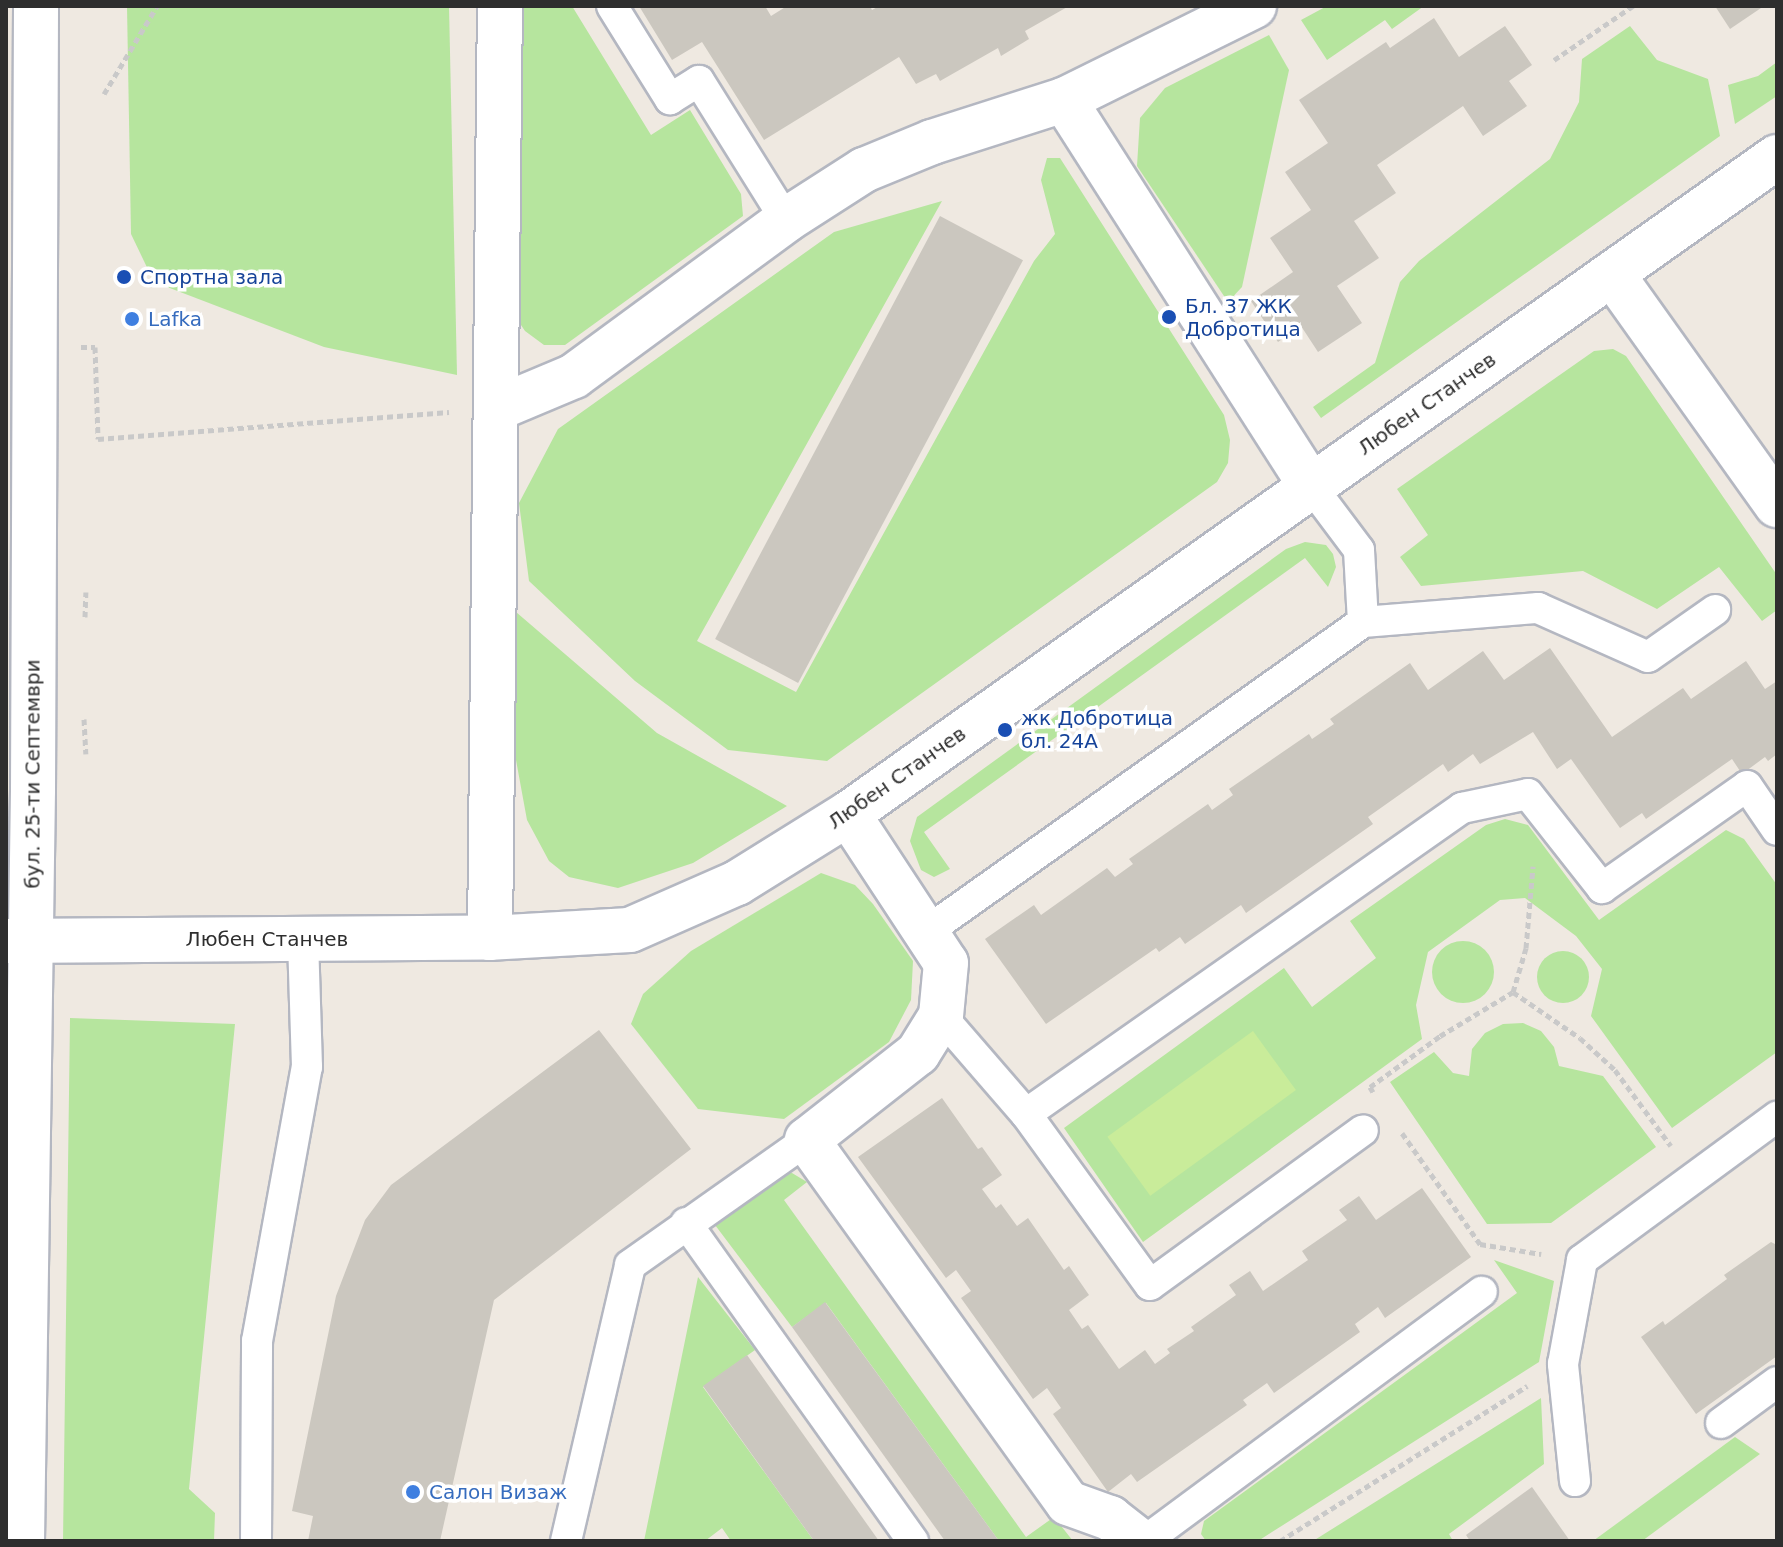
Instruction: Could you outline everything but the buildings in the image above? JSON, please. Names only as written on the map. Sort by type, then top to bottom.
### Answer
[{"type":"street","name":"бул. 25-ти Септември","points":[[22,1541],[18,941],[36,6]]},
{"type":"street","points":[[490,938],[500,6]]},
{"type":"street","points":[[498,408],[574,376],[786,220],[864,170],[932,142],[1064,100],[1254,6]]},
{"type":"street","points":[[1064,100],[1311,486]]},
{"type":"street","name":"Любен Станчев","points":[[18,941],[490,938],[630,930],[737,883],[848,814],[1777,157]]},
{"type":"street","points":[[1612,274],[1777,505]]},
{"type":"street","points":[[848,814],[946,963],[941,1016],[918,1053],[807,1140],[1068,1503],[1110,1518],[1142,1541]]},
{"type":"lane","points":[[612,6],[670,99],[699,81],[786,220]]},
{"type":"lane","points":[[1311,486],[1359,550],[1363,622]]},
{"type":"lane","points":[[926,932],[1363,622],[1538,608],[1648,657],[1715,610]]},
{"type":"lane","points":[[1026,1114],[1462,808],[1528,794],[1602,888],[1747,786],[1777,830]]},
{"type":"lane","points":[[256,1541],[257,1341],[307,1067],[303,939]]},
{"type":"lane","points":[[941,1016],[1026,1114],[1150,1285],[1363,1130]]},
{"type":"lane","points":[[1575,1481],[1563,1364],[1582,1260],[1777,1117]]},
{"type":"lane","points":[[566,1541],[630,1265],[807,1140]]},
{"type":"lane","points":[[686,1223],[913,1541]]},
{"type":"lane","points":[[1142,1541],[1482,1292]]},
{"type":"lane","points":[[1721,1423],[1777,1382]]},
{"type":"path","points":[[104,94],[157,6]]},
{"type":"path","points":[[1554,60],[1633,6]]},
{"type":"path","points":[[98,439],[498,408]]},
{"type":"path","points":[[1379,1100],[1370,1087],[1440,1036],[1513,992],[1526,948],[1534,881],[1528,794]]},
{"type":"path","points":[[1513,992],[1580,1038],[1615,1070],[1694,1178]]},
{"type":"path","points":[[1397,1127],[1480,1244],[1582,1260]]},
{"type":"path","points":[[1280,1541],[1563,1364]]},
{"type":"green space","points":[[127,6],[449,6],[457,375],[324,347],[154,282],[131,234]]},
{"type":"green space","points":[[513,6],[572,6],[651,135],[690,110],[741,194],[743,216],[565,345],[544,345],[525,331],[515,316]]},
{"type":"green space","points":[[1327,6],[1424,6],[1392,29],[1385,20],[1327,60],[1301,20]]},
{"type":"green space","points":[[1630,26],[1657,60],[1708,79],[1720,136],[1321,418],[1313,407],[1375,363],[1400,282],[1419,261],[1550,159],[1579,102],[1582,59]]},
{"type":"green space","points":[[1269,35],[1289,70],[1242,287],[1228,302],[1137,166],[1140,118],[1165,88]]},
{"type":"green space","points":[[1777,62],[1777,96],[1735,124],[1728,85],[1758,76]]},
{"type":"green space","points":[[1047,158],[1060,158],[1224,415],[1230,440],[1228,463],[1217,482],[827,761],[728,750],[635,681],[529,581],[519,503],[558,429],[834,232],[942,201],[697,641],[796,692],[1034,261],[1055,234],[1041,180]]},
{"type":"green space","points":[[1613,349],[1626,356],[1777,575],[1777,610],[1762,621],[1719,567],[1657,609],[1583,571],[1421,586],[1400,557],[1428,535],[1397,489],[1594,351]]},
{"type":"green space","points":[[1305,542],[1326,545],[1333,554],[1336,567],[1328,587],[1305,558],[924,832],[950,869],[934,877],[921,870],[910,841],[917,817],[1286,549]]},
{"type":"green space","points":[[516,612],[657,733],[787,806],[693,863],[618,888],[569,877],[549,861],[527,820],[516,760]]},
{"type":"green space","points":[[1505,819],[1528,825],[1599,920],[1726,830],[1744,839],[1777,885],[1777,1052],[1672,1128],[1591,1016],[1602,969],[1576,936],[1525,898],[1500,900],[1428,952],[1416,1005],[1422,1039],[1143,1242],[1064,1128],[1284,968],[1312,1007],[1376,958],[1350,921],[1486,825]]},
{"type":"green space","points":[[821,873],[855,885],[873,904],[913,961],[911,1000],[889,1042],[784,1119],[698,1109],[631,1024],[643,994],[691,951]]},
{"type":"green space","points":[[1463,941],[1485,950],[1494,972],[1485,994],[1463,1003],[1441,994],[1432,972],[1441,950]]},
{"type":"green space","points":[[1563,951],[1581,959],[1589,977],[1581,995],[1563,1003],[1545,995],[1537,977],[1545,959]]},
{"type":"green space","points":[[70,1018],[235,1024],[189,1489],[215,1513],[214,1541],[63,1541]]},
{"type":"green space","points":[[1523,1023],[1541,1031],[1554,1047],[1559,1066],[1603,1076],[1656,1147],[1551,1223],[1487,1224],[1390,1082],[1434,1052],[1453,1073],[1469,1076],[1472,1049],[1485,1033],[1503,1024]]},
{"type":"green space","points":[[1253,1031],[1296,1090],[1150,1196],[1107,1137]]},
{"type":"green space","points":[[792,1173],[807,1182],[784,1200],[1026,1537],[1054,1517],[1073,1541],[999,1541],[826,1303],[792,1327],[712,1221],[777,1174]]},
{"type":"green space","points":[[1494,1260],[1554,1281],[1539,1362],[1258,1541],[1206,1541],[1201,1534],[1204,1521],[1517,1293]]},
{"type":"green space","points":[[698,1277],[755,1350],[703,1387],[814,1541],[731,1541],[722,1528],[705,1541],[644,1541]]},
{"type":"green space","points":[[1541,1398],[1544,1464],[1449,1534],[1453,1541],[1313,1541]]},
{"type":"green space","points":[[1735,1437],[1760,1454],[1642,1541],[1593,1541]]},
{"type":"place","name":"Спортна зала","points":[[124,277]]},
{"type":"place","name":"Бл. 37 ЖК Добротица","points":[[1169,317]]},
{"type":"place","name":"Lafka","points":[[132,319]]},
{"type":"place","name":"жк Добротица бл. 24А","points":[[1005,730]]},
{"type":"place","name":"Салон Визаж","points":[[413,1492]]}]
